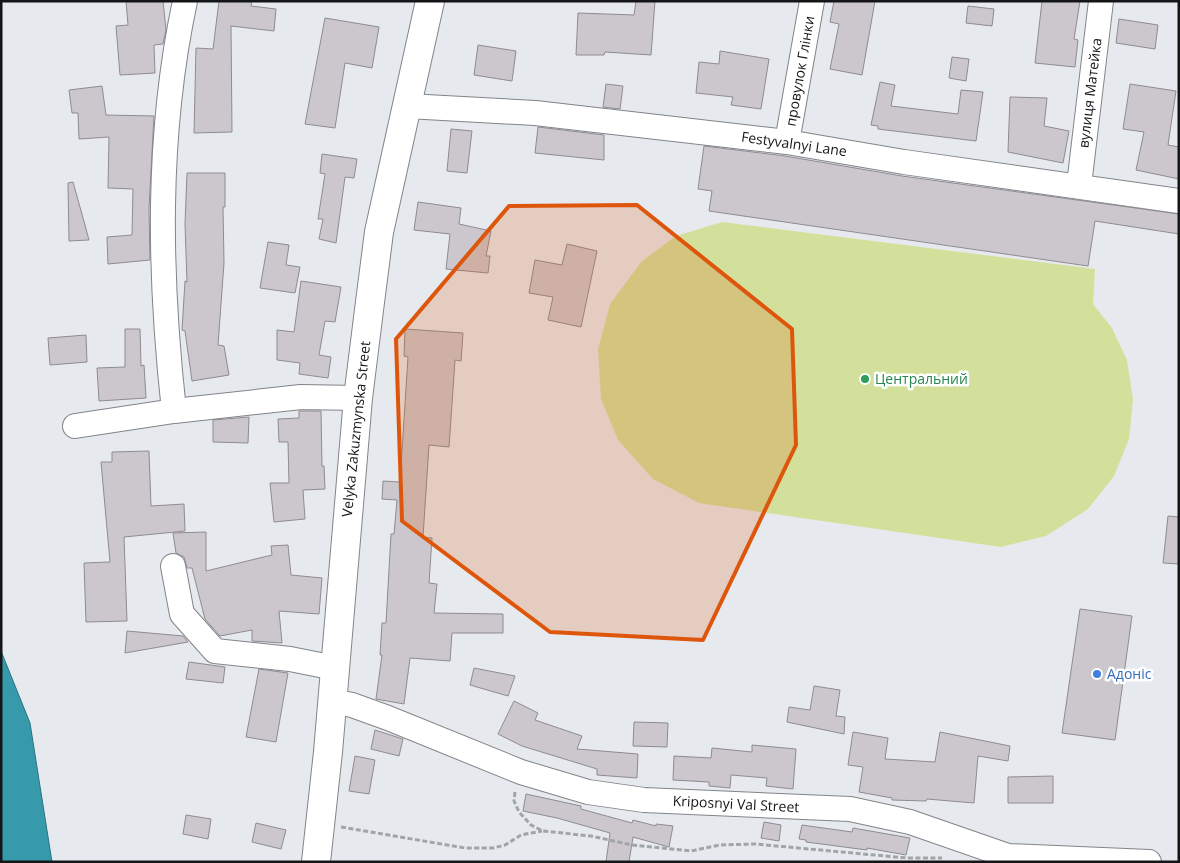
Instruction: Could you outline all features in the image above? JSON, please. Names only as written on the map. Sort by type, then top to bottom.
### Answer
[{"type":"street","points":[[174,411],[167,344],[161,216],[166,125],[176,45],[185,1]]},
{"type":"street","name":"Velyka Zakuzmynska Street","points":[[316,862],[358,398],[379,232],[430,1]]},
{"type":"street","name":"провулок Глінки","points":[[787,142],[812,1]]},
{"type":"street","name":"вулиця Матейка","points":[[1079,185],[1101,1]]},
{"type":"street","name":"Festyvalnyi Lane","points":[[407,106],[535,113],[787,142],[904,162],[1079,185],[1179,201]]},
{"type":"street","points":[[75,426],[174,411],[301,397],[358,398]]},
{"type":"street","points":[[173,566],[182,614],[215,650],[290,659],[335,668]]},
{"type":"street","name":"Kriposnyi Val Street","points":[[332,701],[352,705],[388,718],[521,772],[588,792],[644,800],[850,809],[910,822],[1008,856],[1148,862]]},
{"type":"path","points":[[521,772],[514,801],[519,812],[531,825],[543,831]]},
{"type":"path","points":[[320,824],[465,848],[493,848],[521,835],[543,831],[591,836],[632,845],[691,850],[720,845],[755,844],[907,858],[944,858]]},
{"type":"highlighted area","points":[[637,205],[792,329],[796,445],[703,640],[550,632],[402,521],[396,339],[509,206]]},
{"type":"green space","name":"Центральний","points":[[722,222],[1095,269],[1093,304],[1112,328],[1127,360],[1133,399],[1129,439],[1114,476],[1088,509],[1046,536],[1001,547],[699,503],[653,479],[618,440],[601,399],[598,350],[610,304],[642,261],[676,236]]},
{"type":"water","points":[[1,651],[30,723],[52,862],[1,862]]},
{"type":"building","points":[[126,1],[163,1],[166,30],[163,44],[154,45],[155,73],[120,75],[116,26],[128,25]]},
{"type":"building","points":[[219,1],[252,1],[251,6],[276,9],[274,31],[231,26],[232,132],[194,133],[196,48],[213,49]]},
{"type":"building","points":[[636,1],[655,1],[651,55],[605,52],[604,55],[576,55],[578,13],[634,15]]},
{"type":"building","points":[[834,1],[875,1],[862,75],[830,69],[839,24],[830,22]]},
{"type":"building","points":[[1042,1],[1080,1],[1074,39],[1078,40],[1075,67],[1035,63]]},
{"type":"building","points":[[968,6],[994,9],[992,26],[966,23]]},
{"type":"building","points":[[325,18],[379,27],[372,68],[345,63],[335,128],[305,124]]},
{"type":"building","points":[[1119,19],[1158,25],[1155,49],[1116,43]]},
{"type":"building","points":[[478,45],[516,51],[512,81],[474,75]]},
{"type":"building","points":[[720,51],[769,59],[761,109],[731,105],[733,97],[696,93],[699,62],[719,64]]},
{"type":"building","points":[[952,57],[969,59],[966,81],[949,78]]},
{"type":"building","points":[[880,82],[895,85],[891,106],[958,114],[961,90],[983,92],[976,141],[878,129],[878,126],[871,125]]},
{"type":"building","points":[[606,84],[623,86],[620,109],[603,107]]},
{"type":"building","points":[[1130,84],[1176,91],[1168,145],[1179,147],[1179,179],[1136,170],[1144,132],[1123,129]]},
{"type":"building","points":[[102,86],[106,115],[154,116],[149,208],[150,260],[108,264],[107,237],[132,235],[133,189],[108,188],[109,137],[79,139],[78,113],[72,113],[69,90]]},
{"type":"building","points":[[1010,97],[1047,98],[1044,126],[1069,131],[1063,163],[1008,152]]},
{"type":"building","points":[[538,127],[604,135],[604,160],[535,153]]},
{"type":"building","points":[[451,129],[472,131],[467,173],[447,171]]},
{"type":"building","points":[[704,146],[785,156],[902,176],[1179,214],[1179,234],[1095,221],[1088,266],[709,211],[712,191],[698,189]]},
{"type":"building","points":[[322,154],[357,159],[354,178],[345,177],[336,243],[319,239],[323,219],[318,219],[325,174],[320,173]]},
{"type":"building","points":[[187,173],[225,173],[225,207],[223,207],[224,263],[218,345],[224,346],[229,375],[192,381],[185,331],[182,330],[185,281],[187,282],[185,224]]},
{"type":"building","points":[[73,182],[89,240],[69,241],[68,183]]},
{"type":"building","points":[[418,202],[461,208],[459,224],[491,231],[486,256],[490,256],[488,273],[446,269],[450,234],[414,230]]},
{"type":"building","points":[[268,242],[289,245],[286,265],[300,267],[295,293],[260,288]]},
{"type":"building","points":[[567,244],[597,251],[581,327],[548,320],[553,297],[529,293],[535,260],[562,265]]},
{"type":"building","points":[[301,281],[341,287],[335,322],[325,321],[319,355],[331,357],[328,378],[299,374],[300,363],[277,360],[277,330],[294,332]]},
{"type":"building","points":[[125,329],[140,329],[141,366],[144,365],[146,398],[99,401],[97,368],[125,367]]},
{"type":"building","points":[[405,329],[463,333],[461,361],[455,360],[449,447],[429,445],[423,537],[432,538],[429,583],[437,584],[434,613],[503,614],[503,633],[452,633],[450,661],[410,658],[404,704],[376,699],[382,655],[380,655],[382,623],[386,623],[391,534],[394,534],[397,500],[382,499],[383,481],[400,482],[408,357],[404,356]]},
{"type":"building","points":[[86,335],[87,362],[50,365],[48,338]]},
{"type":"building","points":[[299,411],[321,411],[322,466],[324,466],[325,489],[303,490],[305,519],[274,522],[270,483],[289,483],[288,442],[279,442],[278,419],[299,418]]},
{"type":"building","points":[[249,417],[248,443],[213,442],[213,420]]},
{"type":"building","points":[[149,451],[151,506],[184,504],[185,531],[124,537],[127,621],[86,622],[84,563],[110,562],[101,462],[112,462],[112,452]]},
{"type":"building","points":[[1168,516],[1179,517],[1179,564],[1163,563]]},
{"type":"building","points":[[206,532],[206,571],[272,555],[271,546],[288,545],[291,575],[322,578],[319,614],[279,611],[282,643],[252,641],[252,630],[220,636],[205,619],[192,568],[187,568],[184,557],[176,553],[173,533]]},
{"type":"building","name":"Адоніс","points":[[1080,609],[1132,616],[1115,740],[1062,733]]},
{"type":"building","points":[[127,631],[183,636],[188,642],[125,653]]},
{"type":"building","points":[[189,662],[225,667],[223,683],[186,679]]},
{"type":"building","points":[[474,668],[515,676],[508,696],[470,685]]},
{"type":"building","points":[[259,669],[288,673],[276,742],[246,737]]},
{"type":"building","points":[[814,686],[840,690],[836,716],[845,717],[844,734],[787,722],[789,707],[810,710]]},
{"type":"building","points":[[514,701],[538,713],[535,720],[582,736],[577,749],[638,754],[637,778],[597,775],[597,769],[522,746],[498,734]]},
{"type":"building","points":[[634,722],[668,723],[667,747],[633,746]]},
{"type":"building","points":[[375,730],[403,739],[399,756],[371,749]]},
{"type":"building","points":[[853,732],[888,738],[885,759],[935,762],[940,732],[1010,746],[1008,761],[978,756],[974,803],[927,799],[926,801],[892,800],[892,798],[859,792],[863,767],[848,765]]},
{"type":"building","points":[[752,745],[796,749],[793,789],[766,786],[767,778],[731,775],[730,788],[709,786],[709,782],[673,780],[674,756],[711,758],[712,748],[752,752]]},
{"type":"building","points":[[355,756],[375,760],[369,794],[349,791]]},
{"type":"building","points":[[1053,776],[1053,803],[1008,803],[1008,777]]},
{"type":"building","points":[[526,794],[581,806],[581,809],[632,823],[633,820],[656,826],[656,824],[673,826],[669,847],[633,837],[629,862],[606,862],[610,833],[557,818],[523,811]]},
{"type":"building","points":[[186,815],[211,819],[208,839],[183,834]]},
{"type":"building","points":[[764,822],[781,825],[779,841],[761,838]]},
{"type":"building","points":[[256,823],[286,830],[281,849],[252,842]]},
{"type":"building","points":[[802,825],[852,832],[853,828],[910,838],[906,855],[867,848],[867,850],[806,842],[806,840],[799,839]]},
{"type":"place","name":"Центральний","points":[[865,379]]},
{"type":"place","name":"Адоніс","points":[[1097,674]]}]
